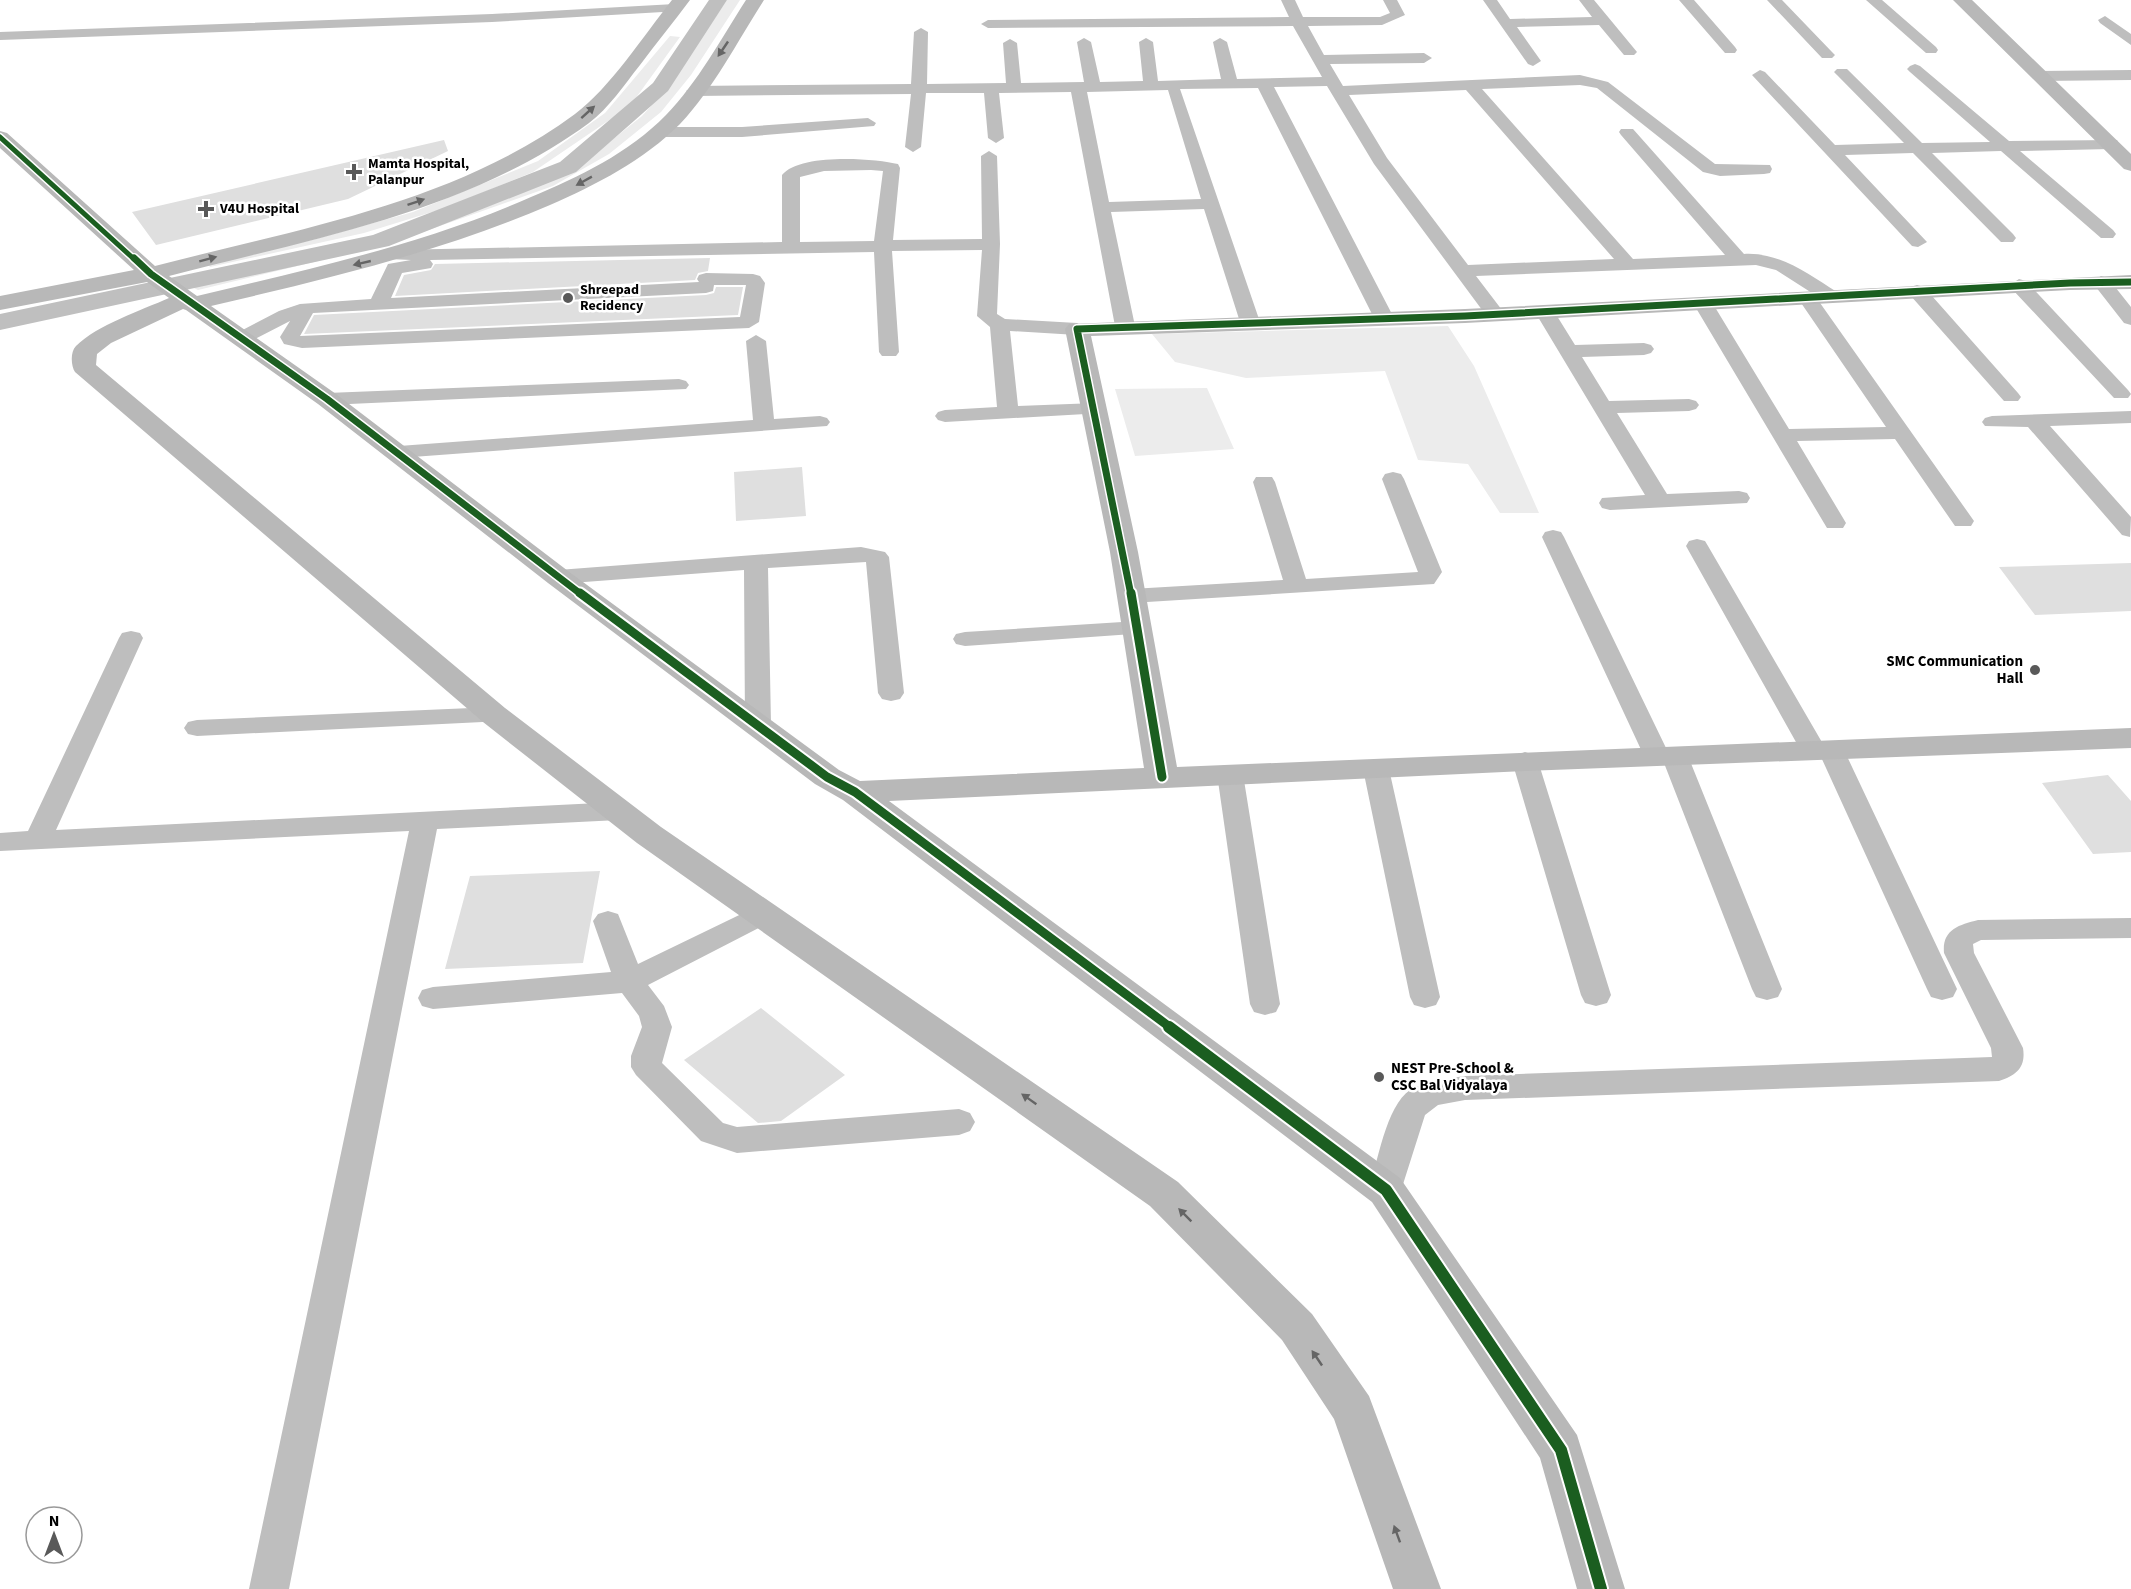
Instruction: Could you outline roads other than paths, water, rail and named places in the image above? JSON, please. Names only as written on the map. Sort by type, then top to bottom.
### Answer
[{"type":"street","points":[[492,18],[497,0]]},
{"type":"street","points":[[395,255],[491,223],[575,185],[616,163],[673,119],[755,0]]},
{"type":"street","points":[[1288,0],[1297,22],[1380,160],[1495,314]]},
{"type":"street","points":[[988,24],[1106,17],[1187,17],[1297,22],[1392,19],[1398,15],[1390,0]]},
{"type":"street","points":[[1490,0],[1533,61]]},
{"type":"street","points":[[1586,0],[1629,52]]},
{"type":"street","points":[[1686,0],[1730,50]]},
{"type":"street","points":[[1773,0],[1827,55]]},
{"type":"street","points":[[1873,0],[1931,50]]},
{"type":"street","points":[[1962,0],[2041,76],[2119,146],[2131,165]]},
{"type":"street","points":[[0,36],[332,24],[421,16],[492,18],[678,4]]},
{"type":"street","points":[[678,4],[604,98],[583,118],[508,165],[438,194],[365,218],[172,289],[85,351],[84,367],[494,715],[619,810],[648,835],[1164,1194],[1297,1327],[1353,1410],[1417,1589]]},
{"type":"street","points":[[332,24],[339,8]]},
{"type":"street","points":[[2105,20],[2131,41]]},
{"type":"street","points":[[1506,23],[1603,21]]},
{"type":"street","points":[[913,147],[919,89],[921,32]]},
{"type":"street","points":[[1084,42],[1086,89],[1101,207],[1125,326]]},
{"type":"street","points":[[1146,42],[1151,85]]},
{"type":"street","points":[[1220,42],[1230,83]]},
{"type":"street","points":[[1010,43],[1014,88]]},
{"type":"street","points":[[1319,60],[1424,58]]},
{"type":"street","points":[[1915,69],[2107,234]]},
{"type":"street","points":[[1842,72],[2007,238]]},
{"type":"street","points":[[1760,75],[1918,242]]},
{"type":"street","points":[[2041,76],[2131,75]]},
{"type":"street","points":[[694,91],[1086,89],[1230,83],[1335,86],[1470,85],[1593,81],[1602,85],[1709,168],[1720,171],[1764,169]]},
{"type":"street","points":[[1264,83],[1384,318]]},
{"type":"street","points":[[1470,85],[1626,262]]},
{"type":"street","points":[[991,88],[996,138]]},
{"type":"street","points":[[867,90],[870,165]]},
{"type":"street","points":[[1174,92],[1250,322]]},
{"type":"street","points":[[658,132],[742,132],[868,123]]},
{"type":"street","points":[[1627,132],[1739,259]]},
{"type":"street","points":[[0,138],[172,289],[399,452],[558,577],[827,777],[855,792],[1386,1190],[1561,1450],[1601,1589]]},
{"type":"street","points":[[1831,150],[2119,146]]},
{"type":"street","points":[[989,156],[991,244],[987,316],[1000,325],[1077,329],[1495,314],[2019,285],[2131,282]]},
{"type":"street","points":[[791,249],[791,175],[804,168],[870,165],[891,168],[883,246],[889,352]]},
{"type":"street","points":[[1101,207],[1211,204]]},
{"type":"street","points":[[0,303],[172,289],[395,255],[991,244]]},
{"type":"street","points":[[240,339],[286,315],[308,308],[414,302],[519,277],[616,259],[699,257],[709,261],[702,326]]},
{"type":"street","points":[[606,329],[616,259]]},
{"type":"street","points":[[1462,271],[1626,262],[1756,259],[1783,266],[1830,296]]},
{"type":"street","points":[[308,308],[290,337],[291,340],[302,342],[702,326],[749,322],[756,284],[747,279],[612,292],[519,277],[399,266],[393,270],[379,303]]},
{"type":"street","points":[[505,334],[519,277]]},
{"type":"street","points":[[2101,282],[2131,320]]},
{"type":"street","points":[[2019,285],[2121,394]]},
{"type":"street","points":[[1917,291],[2011,397]]},
{"type":"street","points":[[1806,297],[1963,521]]},
{"type":"street","points":[[402,338],[414,302]]},
{"type":"street","points":[[1703,303],[1834,523]]},
{"type":"street","points":[[1545,312],[1660,501]]},
{"type":"street","points":[[1000,325],[1008,413]]},
{"type":"street","points":[[1077,329],[1096,409],[1138,628],[1162,777]]},
{"type":"street","points":[[756,341],[764,426]]},
{"type":"street","points":[[1569,351],[1644,349]]},
{"type":"street","points":[[327,399],[679,385]]},
{"type":"street","points":[[1603,407],[1689,405]]},
{"type":"street","points":[[945,416],[1096,409]]},
{"type":"street","points":[[1992,422],[2131,417]]},
{"type":"street","points":[[2034,421],[2130,530]]},
{"type":"street","points":[[399,452],[820,422]]},
{"type":"street","points":[[1782,435],[1901,433]]},
{"type":"street","points":[[1131,596],[1426,579],[1430,572],[1393,479]]},
{"type":"street","points":[[1264,482],[1297,587]]},
{"type":"street","points":[[1610,503],[1739,498]]},
{"type":"street","points":[[1553,537],[1666,756],[1767,989]]},
{"type":"street","points":[[1697,546],[1823,751],[1942,989]]},
{"type":"street","points":[[558,577],[861,554],[878,557],[891,693]]},
{"type":"street","points":[[756,562],[758,725]]},
{"type":"street","points":[[965,639],[1138,628]]},
{"type":"street","points":[[37,841],[131,639]]},
{"type":"street","points":[[197,728],[494,715]]},
{"type":"street","points":[[855,792],[1525,761],[2131,738]]},
{"type":"street","points":[[1525,761],[1596,995]]},
{"type":"street","points":[[1376,769],[1425,997]]},
{"type":"street","points":[[1230,774],[1265,1004]]},
{"type":"street","points":[[1,845],[37,841],[619,810]]},
{"type":"street","points":[[269,1589],[425,821]]},
{"type":"street","points":[[433,998],[630,981],[762,914]]},
{"type":"street","points":[[608,921],[630,981],[654,1017],[657,1028],[656,1036],[647,1051],[647,1066],[712,1132],[737,1140],[959,1122]]},
{"type":"street","points":[[1386,1190],[1408,1116],[1419,1100],[1438,1093],[1465,1088],[1999,1069],[2009,1061],[2007,1048],[1959,953],[1958,941],[1965,935],[1978,930],[2129,932]]},
{"type":"waterway","points":[[0,322],[380,241],[568,167],[661,87],[718,0]]},
{"type":"place","name":"Mamta Hospital, Palanpur","points":[[354,172]]},
{"type":"place","name":"V4U Hospital","points":[[206,209]]},
{"type":"place","name":"Shreepad Recidency","points":[[568,298]]},
{"type":"place","name":"SMC Communication Hall","points":[[2035,670]]},
{"type":"place","name":"NEST Pre-School & CSC Bal Vidyalaya","points":[[1379,1077]]}]
